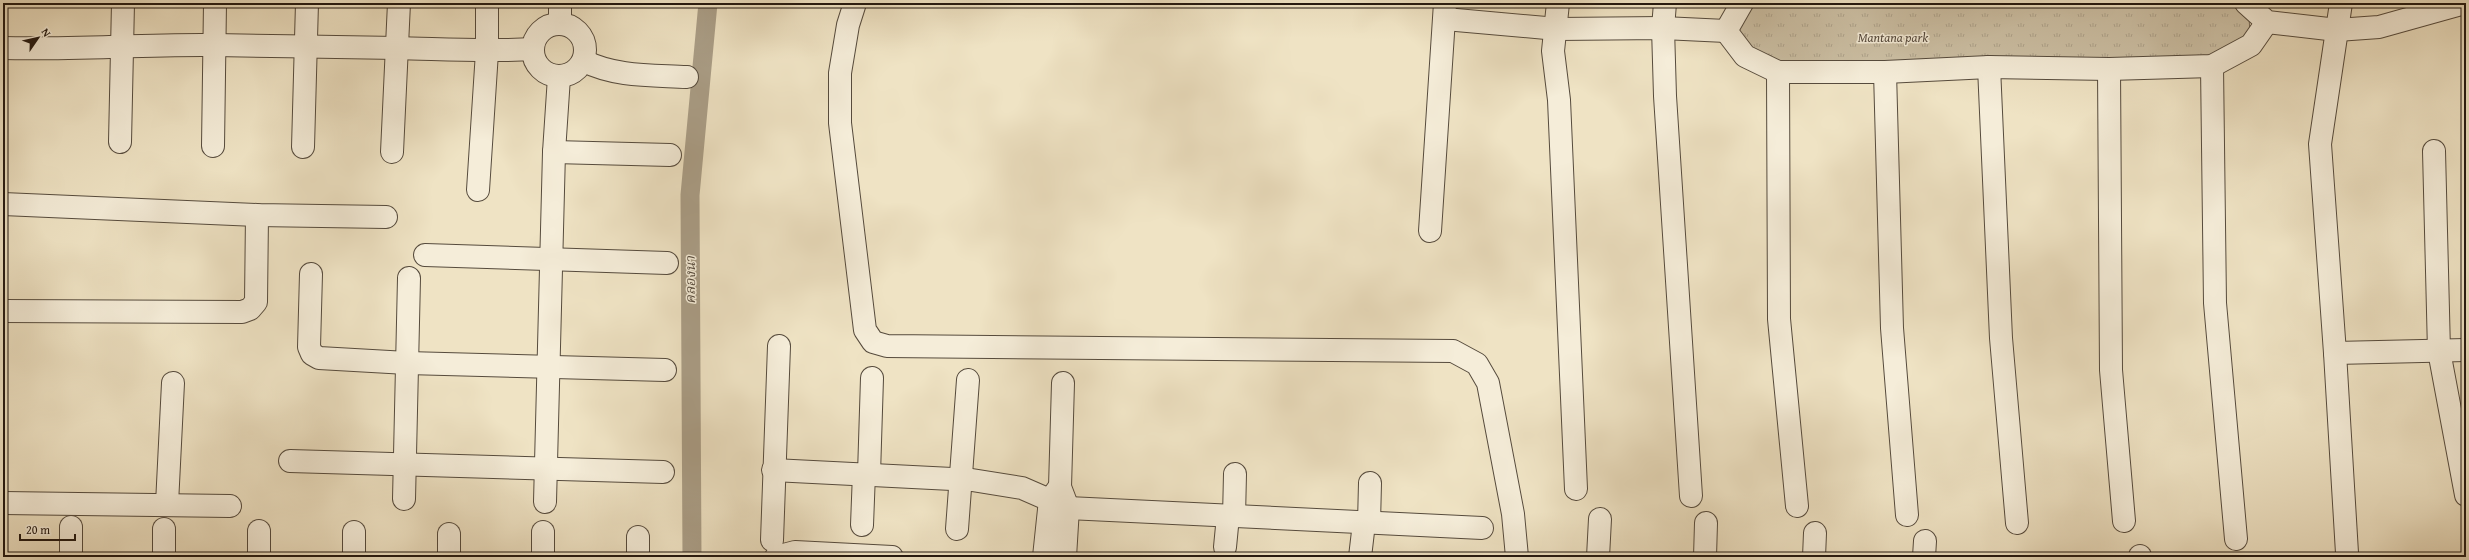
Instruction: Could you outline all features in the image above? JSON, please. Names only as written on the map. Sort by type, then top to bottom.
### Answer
[{"type":"street","points":[[120,142],[123,3]]},
{"type":"street","points":[[213,146],[215,3]]},
{"type":"street","points":[[303,147],[307,3]]},
{"type":"street","points":[[392,152],[399,3]]},
{"type":"street","points":[[478,190],[487,52],[487,3]]},
{"type":"street","points":[[855,3],[848,25],[840,73],[840,123],[865,330],[873,342],[887,346],[1453,350],[1477,364],[1488,383],[1513,514],[1517,557]]},
{"type":"street","points":[[1558,3],[1557,29],[1553,51],[1560,100],[1576,488]]},
{"type":"street","points":[[1665,3],[1663,28],[1691,496]]},
{"type":"street","points":[[1726,31],[1742,3]]},
{"type":"street","points":[[2246,3],[2267,22],[2337,30],[2378,27],[2456,5]]},
{"type":"street","points":[[2341,3],[2320,144],[2336,353],[2347,553]]},
{"type":"street","points":[[1430,231],[1445,11],[1557,29],[1663,28],[1726,31]]},
{"type":"street","points":[[560,13],[570,26],[579,32],[584,40],[586,51],[584,61],[578,69],[569,75],[559,76],[549,74],[540,68],[535,59],[533,49],[535,39],[541,31],[550,25],[560,13]]},
{"type":"street","points":[[1726,31],[1745,56],[1778,72],[1885,72],[1989,67],[2109,69],[2212,66],[2251,45],[2267,22]]},
{"type":"street","points":[[3,48],[56,49],[121,45],[214,45],[398,48],[487,52],[533,49]]},
{"type":"street","points":[[584,61],[601,70],[618,74],[687,77]]},
{"type":"street","points":[[2212,66],[2215,303],[2236,539]]},
{"type":"street","points":[[1989,67],[2001,338],[2017,523]]},
{"type":"street","points":[[2109,69],[2111,370],[2124,521]]},
{"type":"street","points":[[1778,72],[1779,319],[1797,506]]},
{"type":"street","points":[[1885,72],[1892,328],[1907,515]]},
{"type":"street","points":[[545,502],[554,152],[559,76]]},
{"type":"street","points":[[2434,151],[2439,351],[2466,495]]},
{"type":"street","points":[[554,152],[670,155]]},
{"type":"street","points":[[3,204],[257,215],[386,217]]},
{"type":"street","points":[[3,311],[242,312],[250,309],[256,302],[257,215]]},
{"type":"street","points":[[425,255],[667,263]]},
{"type":"street","points":[[310,274],[309,347],[312,354],[319,358],[407,363],[665,370]]},
{"type":"street","points":[[404,499],[409,278]]},
{"type":"street","points":[[780,346],[773,470],[774,549],[795,552],[892,557]]},
{"type":"street","points":[[2336,353],[2466,350]]},
{"type":"street","points":[[862,525],[872,378]]},
{"type":"street","points":[[956,530],[968,380]]},
{"type":"street","points":[[167,504],[173,383]]},
{"type":"street","points":[[1063,383],[1059,498],[1065,557]]},
{"type":"street","points":[[290,461],[663,472]]},
{"type":"street","points":[[773,470],[961,479],[1022,488],[1059,498],[1231,517],[1482,528]]},
{"type":"street","points":[[1225,548],[1231,517],[1235,474]]},
{"type":"street","points":[[1360,557],[1366,523],[1370,484]]},
{"type":"street","points":[[1044,557],[1059,498]]},
{"type":"street","points":[[3,503],[230,506]]},
{"type":"street","points":[[1598,557],[1600,519]]},
{"type":"street","points":[[1705,557],[1706,523]]},
{"type":"street","points":[[71,527],[71,557]]},
{"type":"street","points":[[164,529],[164,557]]},
{"type":"street","points":[[259,531],[259,557]]},
{"type":"street","points":[[354,532],[354,557]]},
{"type":"street","points":[[543,532],[543,557]]},
{"type":"street","points":[[1814,557],[1815,533]]},
{"type":"street","points":[[449,534],[449,557]]},
{"type":"green space","name":"Mantana park","points":[[1754,3],[2246,3],[2248,5],[2251,45],[2212,66],[1777,67],[1745,56],[1731,24]]},
{"type":"waterway","name":"คลองนา","points":[[692,557],[690,195],[708,3]]}]
